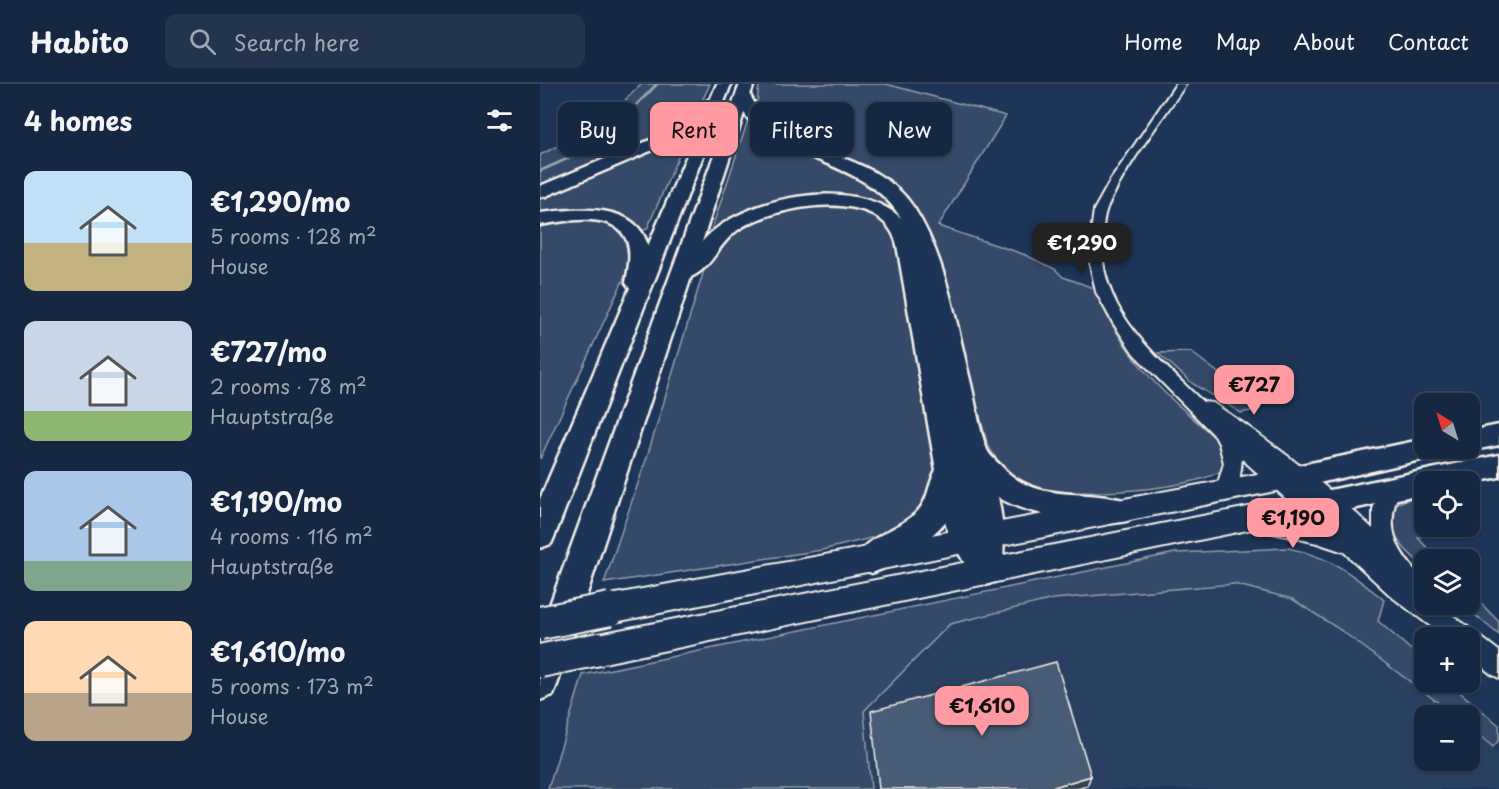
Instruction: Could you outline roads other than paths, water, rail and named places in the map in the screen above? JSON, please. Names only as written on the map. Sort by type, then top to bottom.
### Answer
[{"type":"highway","points":[[540,192],[656,143],[733,91]]},
{"type":"highway","points":[[540,682],[680,276],[733,91]]},
{"type":"highway","points":[[540,535],[636,299],[733,91]]},
{"type":"highway","points":[[733,91],[771,133],[864,174],[887,189],[904,207],[920,232],[932,272],[962,459],[961,529],[977,539],[986,571]]},
{"type":"highway","points":[[680,276],[701,261],[716,239],[734,224],[771,207],[808,201],[839,200],[860,203],[893,219],[904,235],[962,459],[938,509],[926,523],[872,559]]},
{"type":"highway","points":[[540,219],[585,215],[603,217],[628,228],[636,239],[636,299]]},
{"type":"highway","points":[[1480,439],[1499,435]]},
{"type":"highway","points":[[1289,478],[1414,452]]},
{"type":"highway","points":[[962,459],[1021,496],[1037,501],[1119,511]]},
{"type":"highway","points":[[1318,504],[1499,466]]},
{"type":"main road","points":[[540,623],[1289,478]]},
{"type":"main road","points":[[540,662],[1318,504]]},
{"type":"street","points":[[1181,84],[1105,200],[1097,221],[1095,255],[1103,292],[1118,320],[1140,350],[1222,432],[1289,478]]},
{"type":"street","points":[[1183,391],[1233,423],[1318,504],[1393,561],[1414,584]]},
{"type":"street","points":[[1222,432],[1231,447],[1234,458],[1234,468],[1226,490]]},
{"type":"street","points":[[1390,489],[1381,508],[1381,522],[1393,561]]},
{"type":"street","points":[[1318,504],[1351,548],[1400,590],[1451,627]]},
{"type":"street","points":[[1245,519],[1319,535],[1351,548]]},
{"type":"street","points":[[1444,615],[1455,627]]},
{"type":"street","points":[[1480,650],[1499,666]]},
{"type":"waterway","points":[[540,171],[596,146],[657,84]]}]
